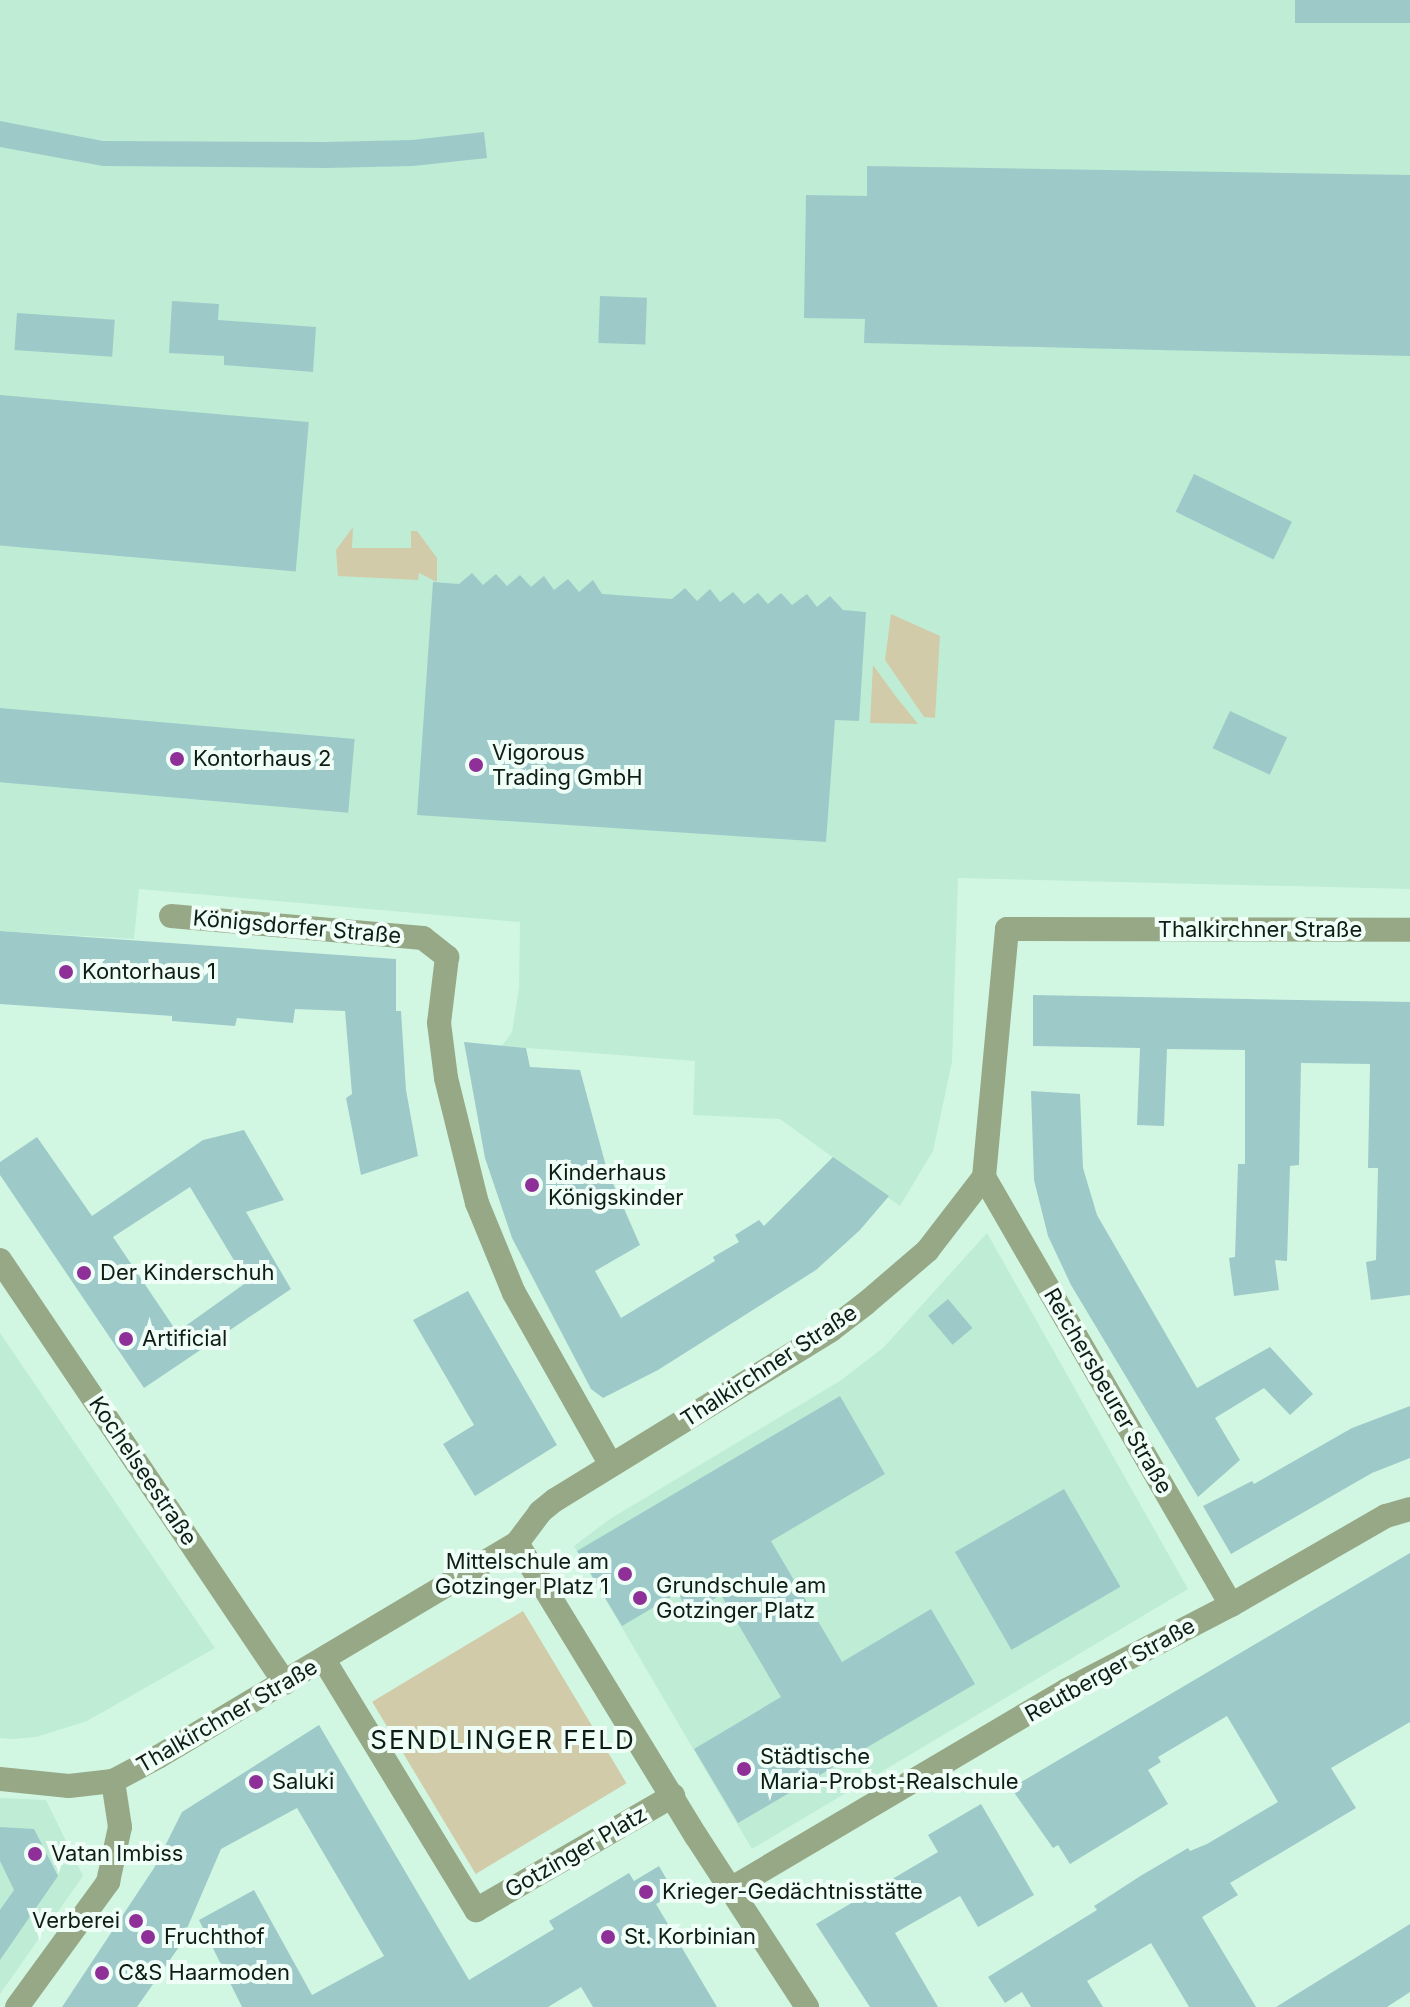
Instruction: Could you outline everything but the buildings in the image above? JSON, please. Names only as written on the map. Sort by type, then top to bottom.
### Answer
[{"type":"street","name":"Königsdorfer Straße","points":[[171,916],[423,938],[447,957],[439,1023],[444,1064],[477,1203],[514,1293],[611,1465]]},
{"type":"street","name":"Thalkirchner Straße","points":[[0,1779],[69,1786],[113,1781],[285,1683],[517,1543],[540,1512],[831,1330],[865,1304],[927,1251],[984,1177],[1007,929],[1410,930]]},
{"type":"street","name":"Reichersbeurer Straße","points":[[984,1177],[1231,1605]]},
{"type":"street","name":"Kochelseestraße","points":[[0,1260],[285,1683]]},
{"type":"street","name":"Reutberger Straße","points":[[732,1888],[1067,1690],[1231,1605],[1386,1516],[1410,1509]]},
{"type":"street","name":"Gotzinger Platz","points":[[324,1660],[476,1910],[673,1796],[517,1543]]},
{"type":"street","points":[[17,2007],[108,1882],[120,1827],[113,1781]]},
{"type":"street","points":[[673,1796],[807,2007]]},
{"type":"shaded area","points":[[0,0],[1410,0],[1410,889],[958,878],[952,1062],[933,1151],[900,1206],[780,1119],[693,1115],[695,1061],[502,1046],[512,1032],[519,988],[520,922],[139,889],[134,939],[0,931]]},
{"type":"shaded area","points":[[353,527],[352,548],[411,548],[411,531],[417,531],[437,558],[437,582],[419,573],[418,580],[338,576],[336,550]]},
{"type":"shaded area","points":[[891,614],[940,636],[935,718],[924,717],[885,660]]},
{"type":"shaded area","points":[[873,665],[894,694],[918,724],[870,723]]},
{"type":"shaded area","points":[[987,1233],[1188,1589],[752,1849],[574,1546],[610,1519],[840,1381],[884,1347]]},
{"type":"shaded area","points":[[0,1333],[215,1648],[87,1721],[36,1737],[14,1739],[0,1738]]},
{"type":"shaded area","points":[[523,1611],[627,1783],[476,1874],[372,1702]]},
{"type":"shaded area","points":[[0,1798],[46,1800],[83,1876],[0,1994]]},
{"type":"place","name":"Kontorhaus 2","points":[[177,759]]},
{"type":"place","name":"Vigorous Trading GmbH","points":[[476,765]]},
{"type":"place","name":"Kontorhaus 1","points":[[66,972]]},
{"type":"place","name":"Kinderhaus Königskinder","points":[[532,1185]]},
{"type":"place","name":"Der Kinderschuh","points":[[84,1273]]},
{"type":"place","name":"Artificial","points":[[126,1339]]},
{"type":"place","name":"Mittelschule am Gotzinger Platz 1","points":[[625,1574]]},
{"type":"place","name":"Grundschule am Gotzinger Platz","points":[[640,1598]]},
{"type":"place","name":"Städtische Maria-Probst-Realschule","points":[[744,1769]]},
{"type":"place","name":"Saluki","points":[[256,1782]]},
{"type":"place","name":"Vatan Imbiss","points":[[35,1854]]},
{"type":"place","name":"Krieger-Gedächtnisstätte","points":[[646,1892]]},
{"type":"place","name":"Verberei","points":[[136,1921]]},
{"type":"place","name":"Fruchthof","points":[[148,1937]]},
{"type":"place","name":"St. Korbinian","points":[[608,1937]]},
{"type":"place","name":"C&S Haarmoden","points":[[102,1973]]},
{"type":"district","name":"SENDLINGER FELD","points":[[503,1740]]}]
